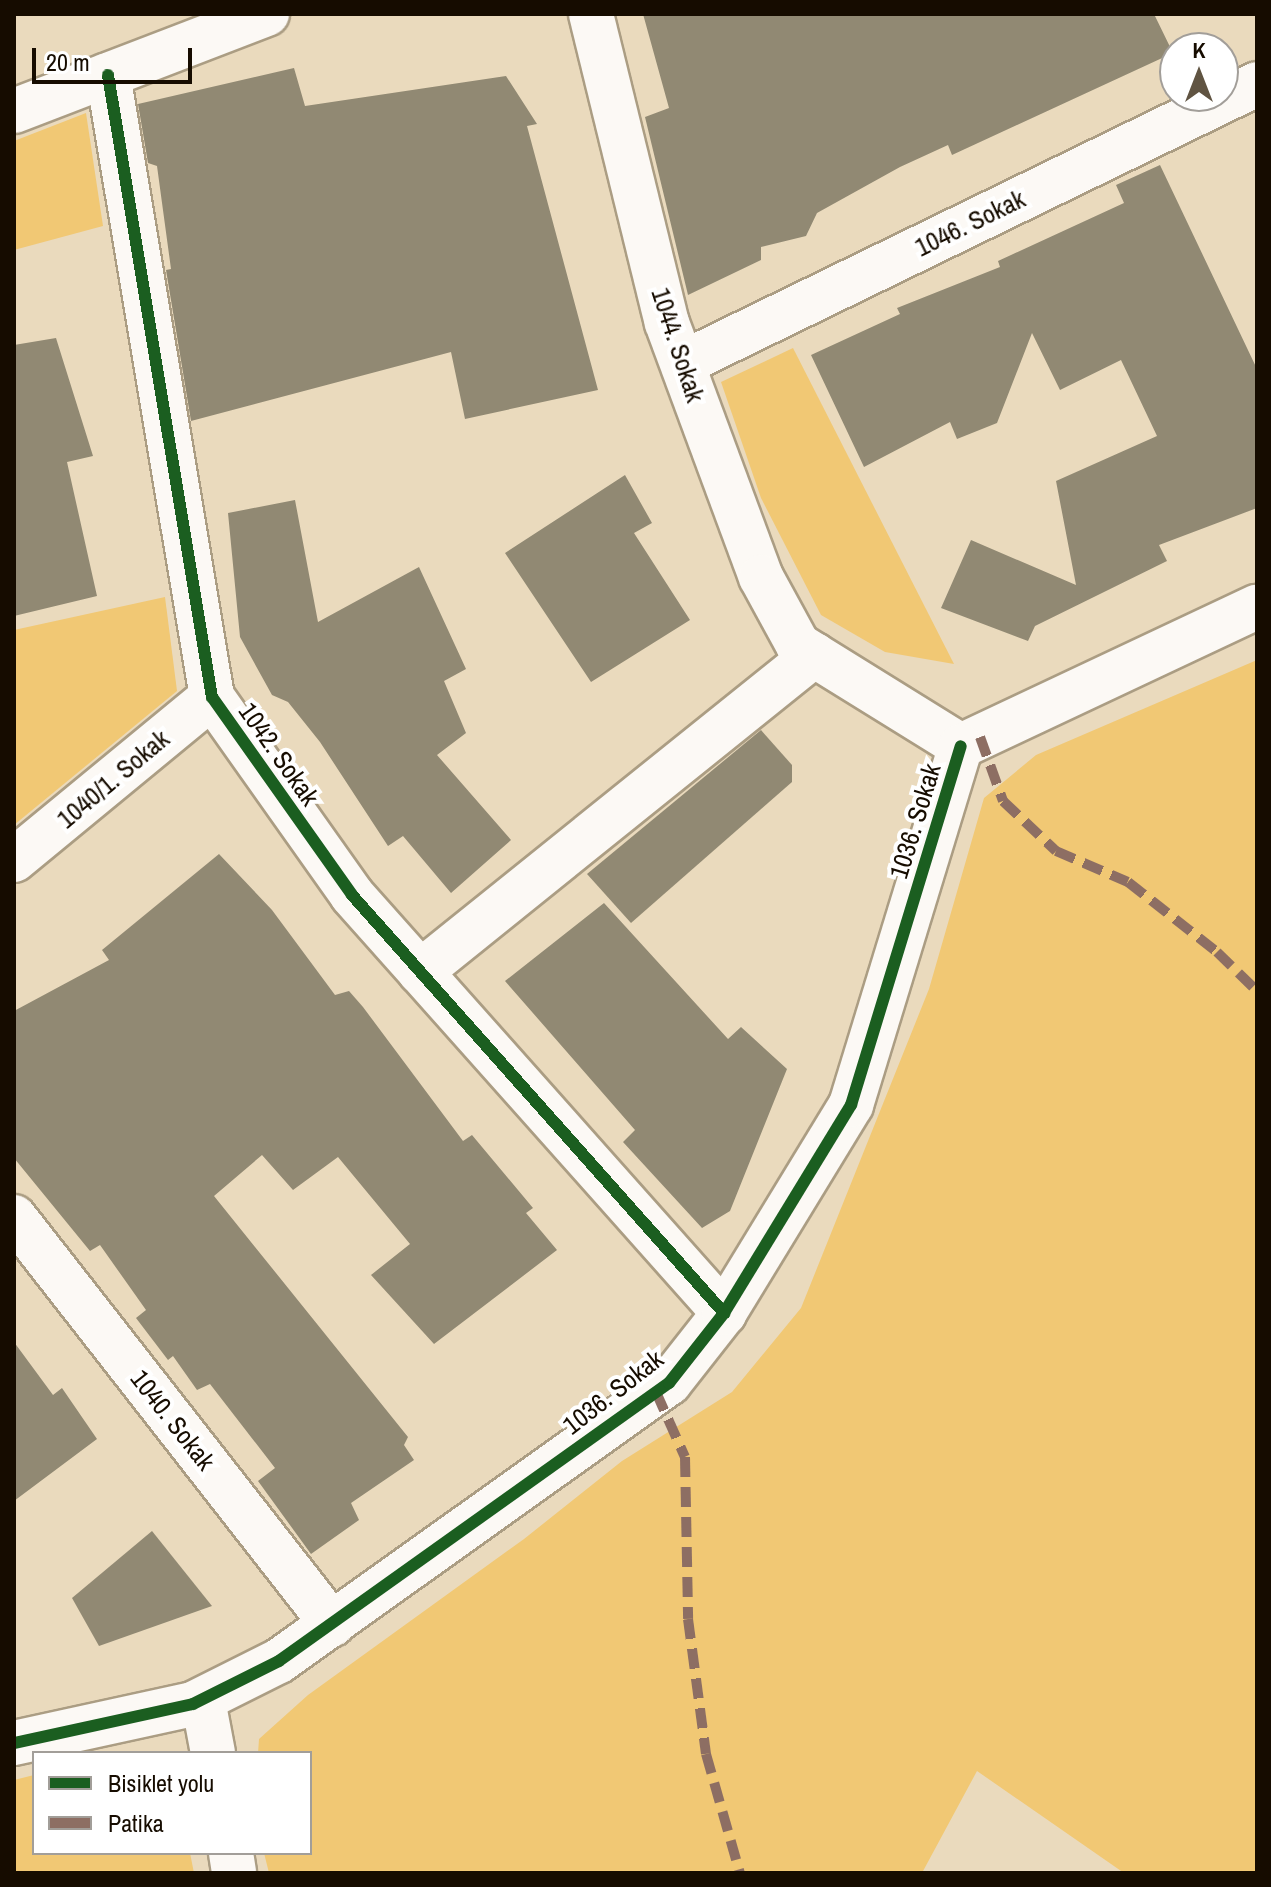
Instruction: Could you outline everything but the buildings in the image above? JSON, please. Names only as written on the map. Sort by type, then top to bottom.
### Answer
[{"type":"street","points":[[14,111],[267,14]]},
{"type":"street","name":"1044. Sokak","points":[[591,14],[667,323],[761,577],[798,645],[961,746]]},
{"type":"street","name":"1042. Sokak","points":[[108,75],[212,697],[352,895],[724,1313]]},
{"type":"street","name":"1046. Sokak","points":[[683,363],[1257,84]]},
{"type":"street","points":[[961,746],[1257,607]]},
{"type":"street","points":[[420,972],[814,655]]},
{"type":"street","name":"1040/1. Sokak","points":[[14,860],[212,697]]},
{"type":"street","name":"1036. Sokak","points":[[14,1743],[203,1700],[279,1661],[669,1383],[724,1313],[851,1105],[961,746]]},
{"type":"street","name":"1040. Sokak","points":[[14,1217],[332,1624]]},
{"type":"street","points":[[203,1700],[213,1751]]},
{"type":"shaded area","points":[[86,113],[103,226],[14,250],[14,141]]},
{"type":"shaded area","points":[[793,348],[954,664],[885,652],[821,615],[761,498],[721,382]]},
{"type":"shaded area","points":[[165,597],[177,691],[14,825],[14,630]]},
{"type":"shaded area","points":[[1257,660],[1257,1873],[1124,1873],[977,1771],[922,1873],[269,1873],[264,1855],[312,1855],[312,1751],[258,1751],[259,1739],[308,1695],[524,1539],[622,1461],[732,1392],[801,1308],[929,989],[984,798],[1036,755]]},
{"type":"shaded area","points":[[32,1776],[32,1855],[190,1855],[194,1873],[14,1873],[14,1780]]},
{"type":"marked path","points":[[980,737],[1003,801],[1056,851],[1128,882],[1217,952],[1257,991]]},
{"type":"marked path","points":[[656,1392],[685,1457],[688,1619],[706,1754],[740,1873]]},
{"type":"cycle path","points":[[108,75],[212,697],[352,895],[724,1313]]},
{"type":"cycle path","points":[[14,1743],[193,1704],[279,1661],[669,1383],[724,1313],[851,1105],[961,746]]}]
